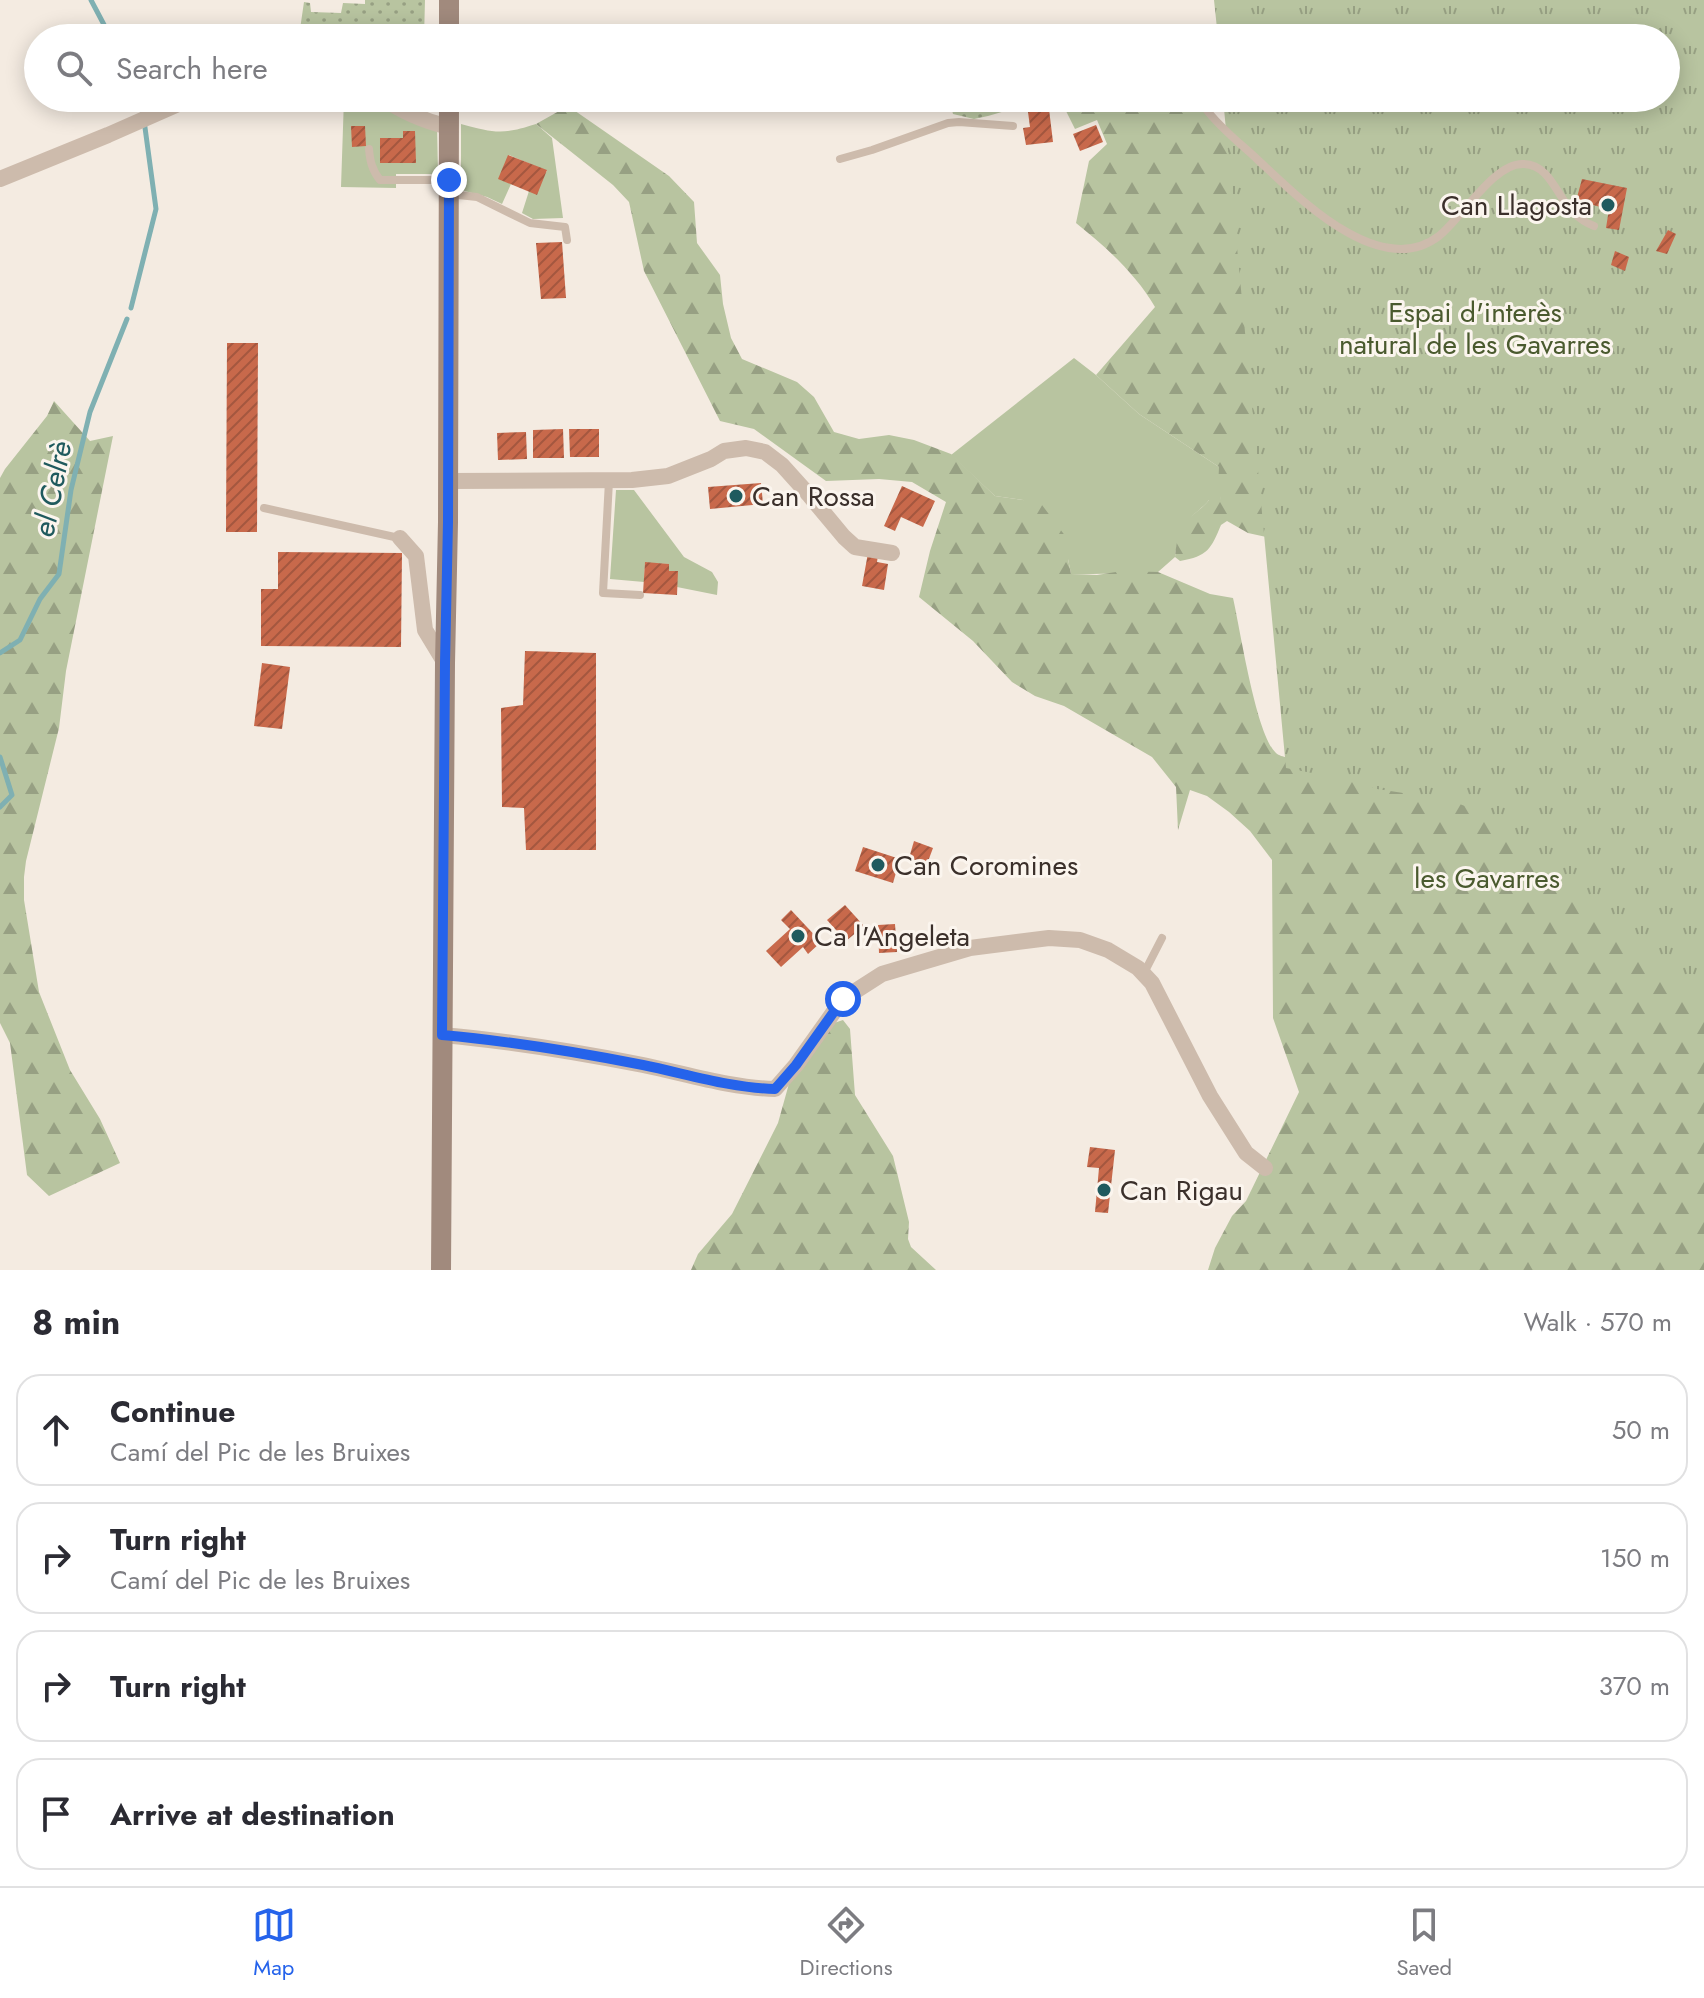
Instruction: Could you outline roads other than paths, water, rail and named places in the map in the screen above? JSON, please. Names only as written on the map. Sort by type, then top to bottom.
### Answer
[{"type":"main road","points":[[449,0],[449,24]]},
{"type":"main road","points":[[441,1270],[449,112]]},
{"type":"street","points":[[0,179],[160,112]]},
{"type":"street","points":[[406,112],[424,121],[449,127]]},
{"type":"street","points":[[448,481],[609,481],[668,476],[724,451],[746,448],[765,452],[782,465],[855,547],[892,553]]},
{"type":"street","points":[[400,538],[416,556],[425,630],[445,663]]},
{"type":"street","points":[[442,1035],[642,1065],[749,1089],[775,1089],[843,999],[882,974],[970,948],[1049,938],[1080,940],[1108,950],[1138,968],[1152,983],[1210,1096],[1246,1153],[1265,1168]]},
{"type":"lane","points":[[1209,112],[1323,216],[1372,245],[1390,249],[1410,249],[1423,245],[1439,236],[1496,174],[1508,166],[1521,163],[1546,174],[1572,212],[1594,226]]},
{"type":"lane","points":[[840,159],[948,123],[1013,126]]},
{"type":"lane","points":[[369,149],[370,162],[380,180],[449,187],[530,223],[565,227],[567,240]]},
{"type":"lane","points":[[609,481],[603,593],[640,595]]},
{"type":"lane","points":[[264,508],[400,538]]},
{"type":"lane","points":[[1143,974],[1162,938]]},
{"type":"waterway","name":"el Celrè","points":[[91,0],[104,24]]},
{"type":"waterway","name":"el Celrè","points":[[131,308],[156,209],[143,112]]},
{"type":"waterway","name":"el Celrè","points":[[0,653],[20,640],[40,599],[59,574],[71,490],[90,412],[127,319]]},
{"type":"waterway","name":"el Celrè","points":[[0,757],[12,795],[0,807]]},
{"type":"place","name":"Can Llagosta","points":[[1608,205]]},
{"type":"place","name":"Can Rossa","points":[[736,496]]},
{"type":"place","name":"Can Coromines","points":[[878,865]]},
{"type":"place","name":"Ca l'Angeleta","points":[[798,936]]},
{"type":"place","name":"Can Rigau","points":[[1104,1190]]},
{"type":"park label","name":"Espai d'interès natural de les Gavarres","points":[[1475,328]]},
{"type":"park label","name":"les Gavarres","points":[[1487,878]]}]
